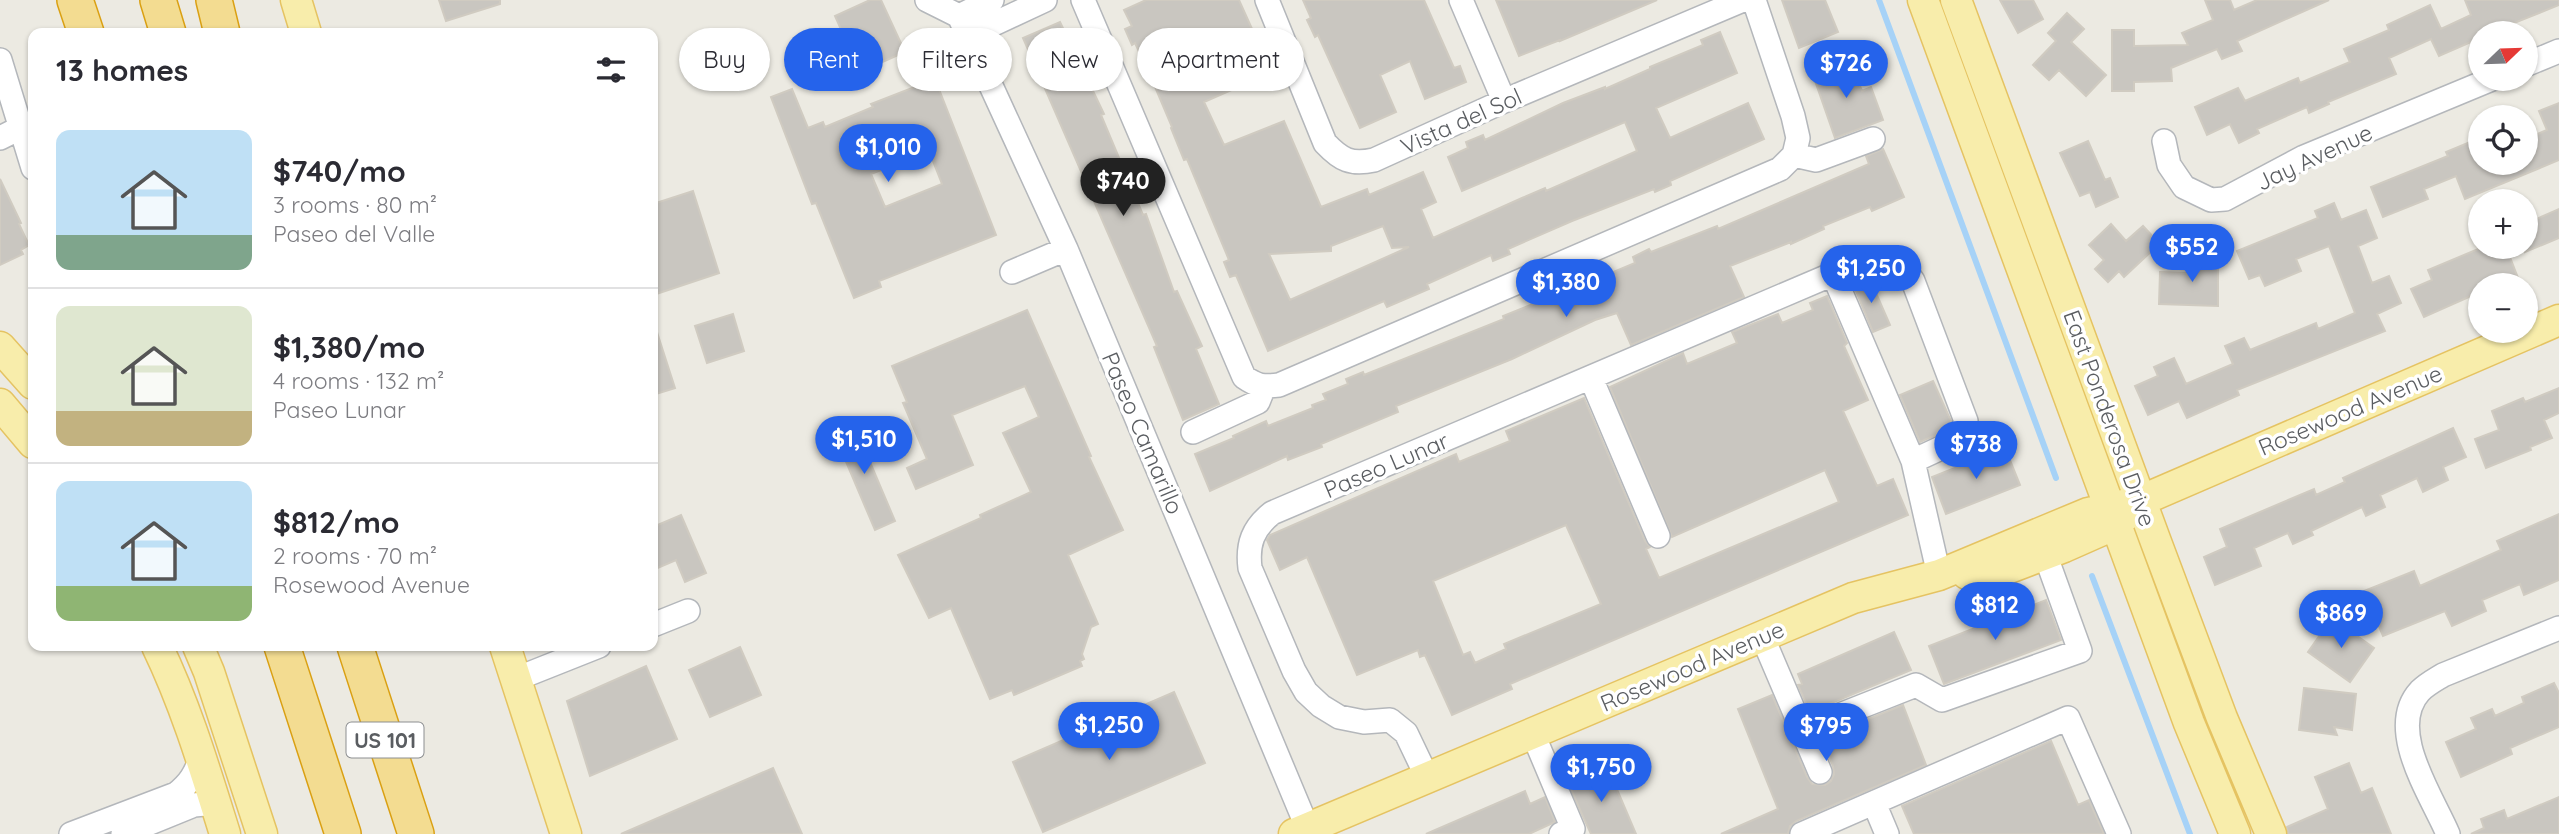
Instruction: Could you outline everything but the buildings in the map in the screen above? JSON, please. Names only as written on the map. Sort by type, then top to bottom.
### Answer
[{"type":"highway","points":[[75,0],[84,28]]},
{"type":"highway","points":[[158,0],[166,28]]},
{"type":"highway","points":[[214,0],[221,28]]},
{"type":"highway","name":"US 101","points":[[284,651],[343,834]]},
{"type":"highway","name":"US 101","points":[[357,651],[415,834]]},
{"type":"main road","points":[[296,0],[304,28]]},
{"type":"main road","name":"East Ponderosa Drive","points":[[1923,0],[2189,723],[2235,834]]},
{"type":"main road","name":"East Ponderosa Drive","points":[[1956,0],[2140,501],[2222,718],[2271,834]]},
{"type":"main road","name":"Rosewood Avenue","points":[[1939,575],[1996,573],[2045,554],[2140,501],[2559,320]]},
{"type":"main road","points":[[0,347],[28,378]]},
{"type":"main road","points":[[0,404],[28,437]]},
{"type":"main road","name":"Rosewood Avenue","points":[[1304,832],[1427,776],[1533,734],[1853,598],[1939,575],[2088,513],[2113,516]]},
{"type":"main road","points":[[160,651],[172,676],[225,834]]},
{"type":"main road","points":[[200,651],[261,834]]},
{"type":"main road","points":[[507,651],[566,834]]},
{"type":"street","points":[[927,0],[963,26]]},
{"type":"street","points":[[963,26],[992,0]]},
{"type":"street","points":[[963,26],[1045,0]]},
{"type":"street","points":[[1083,0],[1244,377],[1256,386],[1264,387],[1292,379],[1780,169],[1794,155],[1798,138],[1754,0]]},
{"type":"street","name":"Vista del Sol","points":[[1267,0],[1325,143],[1346,162],[1359,163],[1374,160],[1504,101],[1744,0]]},
{"type":"street","points":[[1461,0],[1504,101]]},
{"type":"street","name":"Paseo Camarillo","points":[[963,26],[1066,249],[1304,832]]},
{"type":"street","points":[[2538,60],[2559,51]]},
{"type":"street","points":[[0,60],[10,133],[28,160]]},
{"type":"street","name":"Jay Avenue","points":[[2164,141],[2169,165],[2184,187],[2211,200],[2225,198],[2239,194],[2304,157],[2468,89]]},
{"type":"street","points":[[1794,155],[1816,160],[1873,139]]},
{"type":"street","points":[[1012,272],[1066,249]]},
{"type":"street","name":"Paseo Lunar","points":[[1427,776],[1406,733],[1390,720],[1364,722],[1339,717],[1321,706],[1306,692],[1294,671],[1250,568],[1250,539],[1260,522],[1272,513],[1833,274],[1878,259],[1889,259],[1906,269],[1913,281],[1966,421],[1958,440],[1913,461]]},
{"type":"street","points":[[1833,274],[1913,461],[1939,575]]},
{"type":"street","points":[[1591,378],[1658,536]]},
{"type":"street","points":[[1193,432],[1258,402],[1264,387]]},
{"type":"street","points":[[1802,730],[1916,685],[1942,699],[2080,651],[2045,554]]},
{"type":"street","points":[[658,623],[688,611]]},
{"type":"street","points":[[2448,834],[2409,747],[2407,735],[2410,711],[2420,691],[2443,675],[2559,628]]},
{"type":"street","points":[[1762,636],[1820,772]]},
{"type":"street","points":[[516,679],[586,651]]},
{"type":"street","points":[[1802,834],[2068,718],[2119,834]]},
{"type":"street","points":[[1533,734],[1570,832]]},
{"type":"street","points":[[71,834],[176,794],[186,787],[201,758]]},
{"type":"street","points":[[1874,803],[1887,834]]},
{"type":"street","points":[[123,834],[194,805],[216,806]]},
{"type":"waterway","points":[[1879,0],[2056,478]]},
{"type":"waterway","points":[[2092,576],[2190,834]]}]
